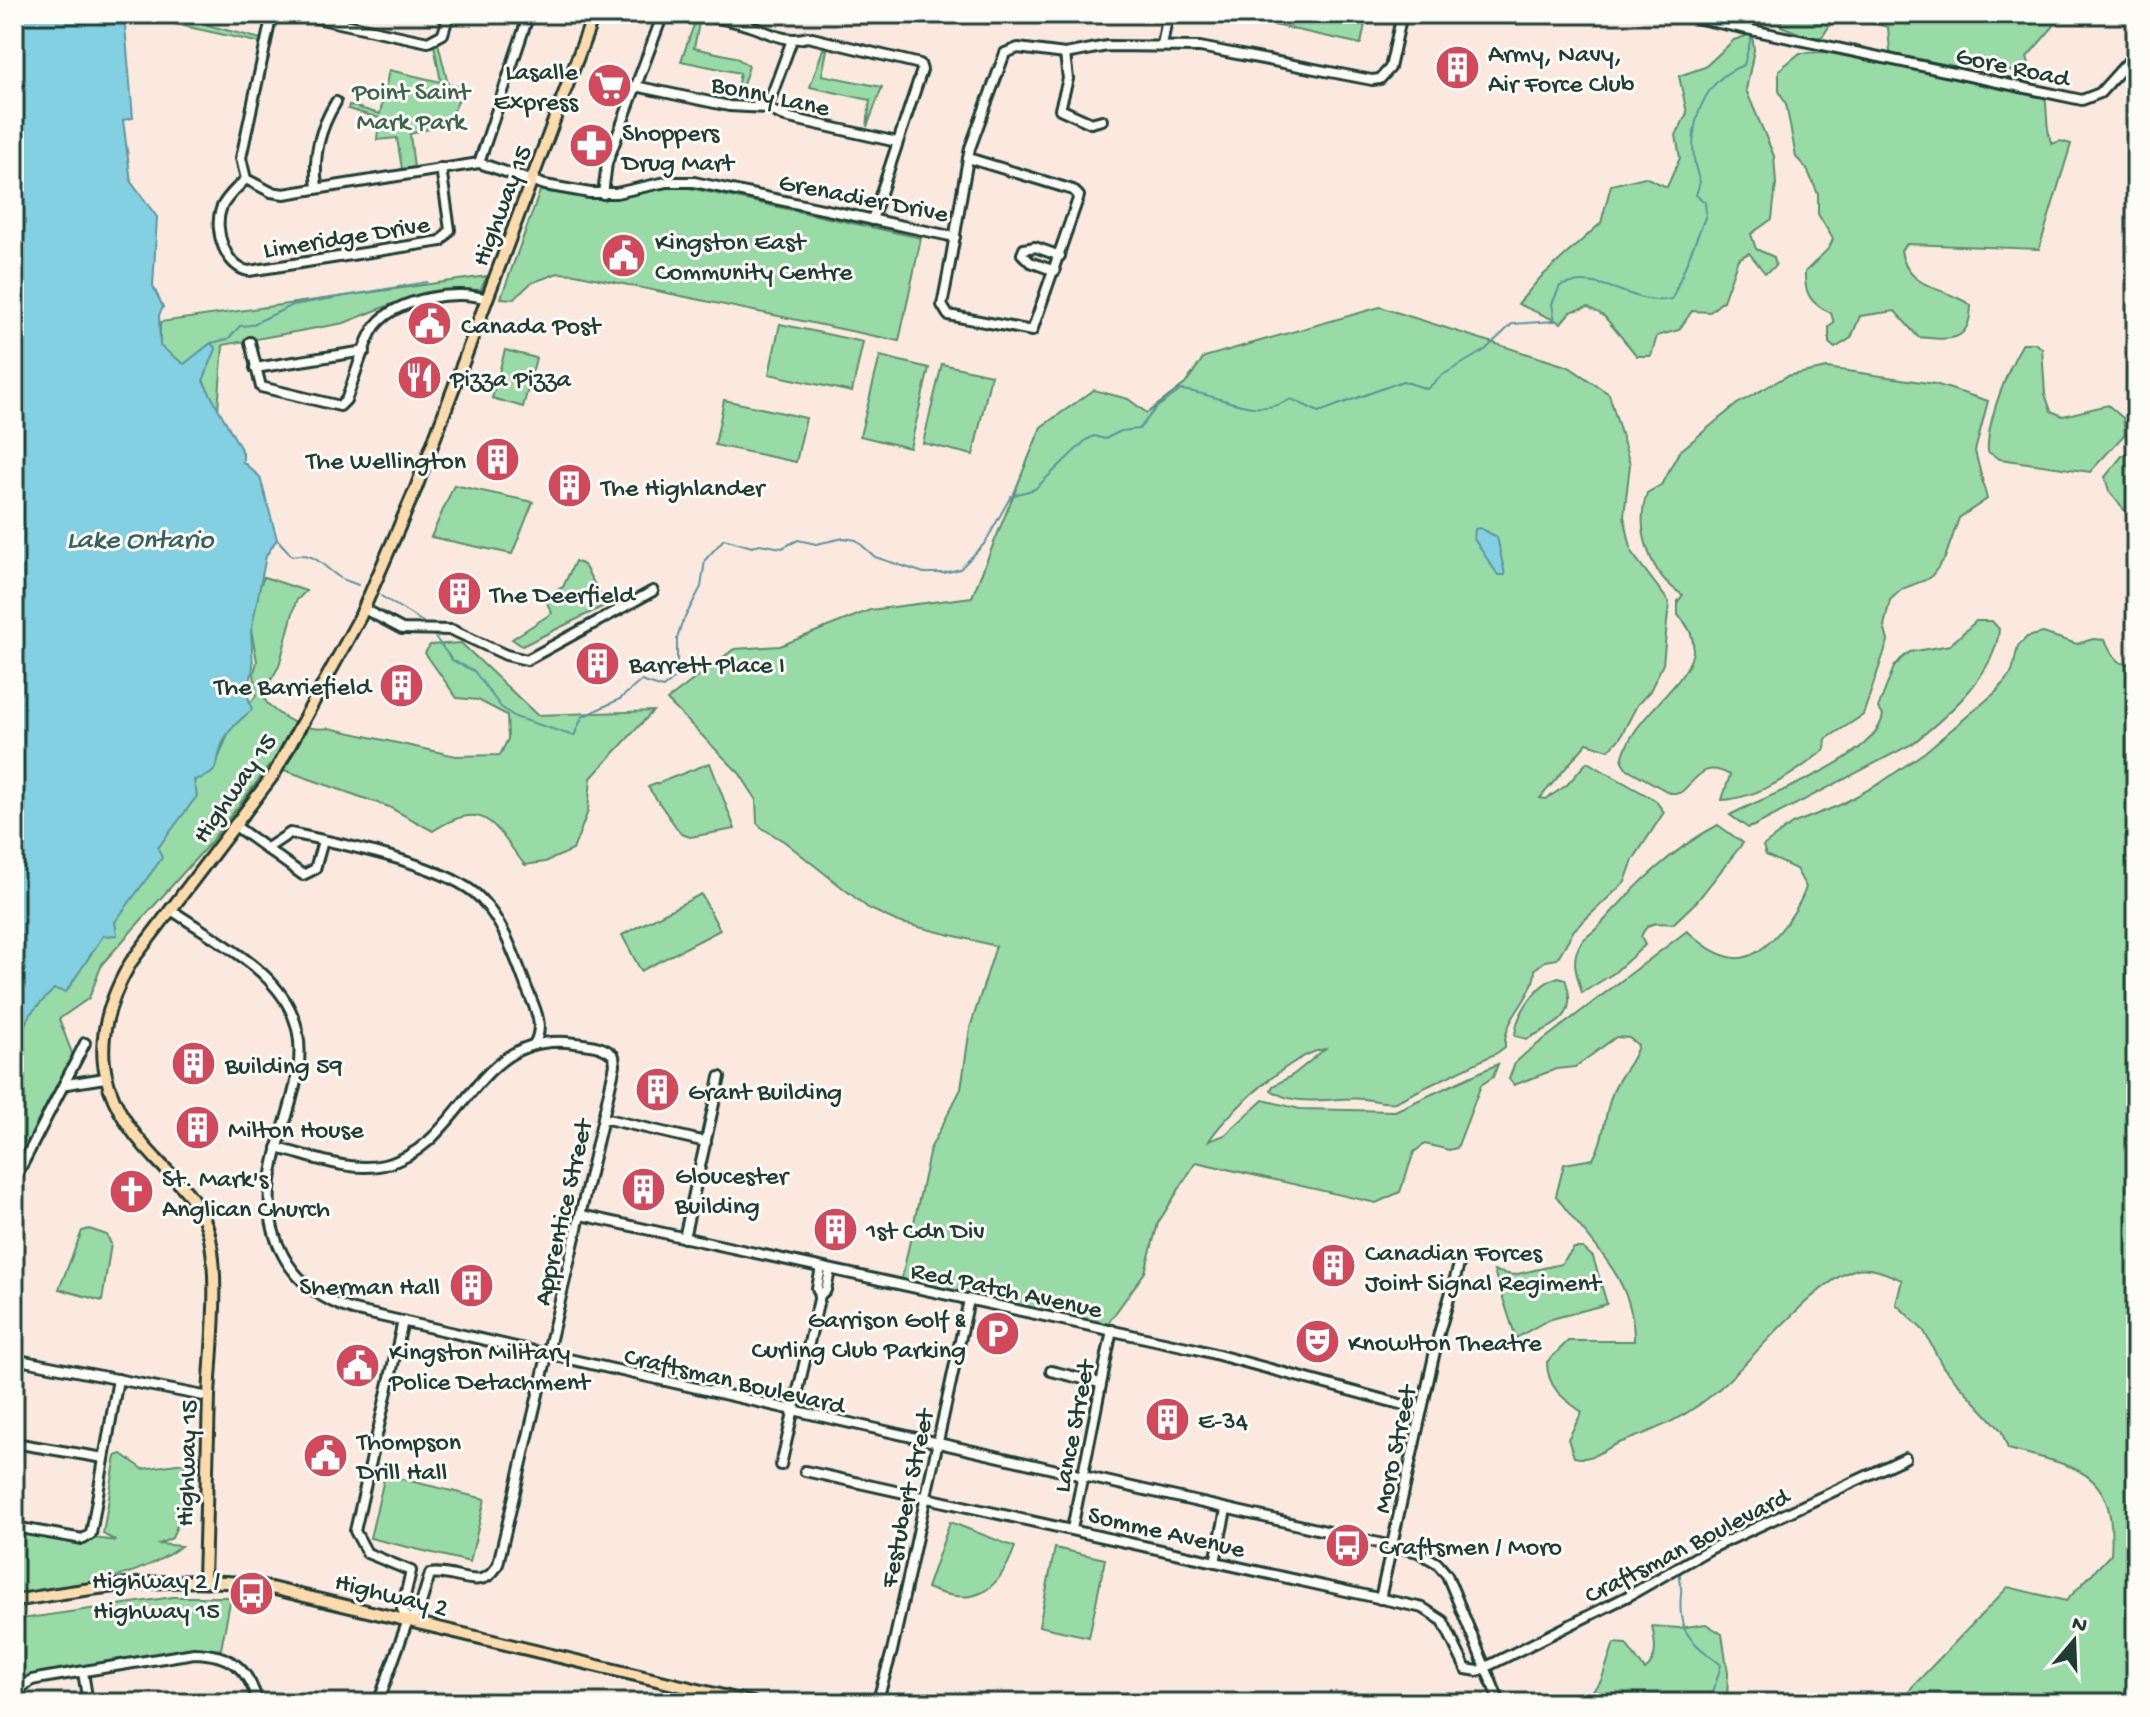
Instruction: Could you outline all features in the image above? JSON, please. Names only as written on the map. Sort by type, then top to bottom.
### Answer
[{"type":"main road","name":"Highway 15","points":[[204,1580],[212,1248],[206,1226],[183,1184],[129,1127],[105,1078],[102,1030],[114,991],[170,909],[274,774],[364,609],[416,488],[594,14]]},
{"type":"main road","name":"Highway 2","points":[[14,1601],[109,1585],[204,1580],[294,1591],[753,1703]]},
{"type":"street","points":[[272,14],[241,158],[246,179],[271,192],[284,194],[479,163],[529,14]]},
{"type":"street","points":[[297,14],[428,42],[443,34],[449,14]]},
{"type":"street","points":[[603,194],[607,163],[663,14]]},
{"type":"street","points":[[695,14],[747,25],[763,33],[792,40],[808,37],[915,60],[920,64],[922,70],[872,220]]},
{"type":"street","points":[[1162,45],[1168,14]]},
{"type":"street","name":"Grenadier Drive","points":[[479,163],[568,191],[603,194],[666,182],[694,182],[955,237],[968,158],[1005,53],[1018,48],[1065,54],[1107,46],[1212,48],[1380,79],[1390,68],[1402,14]]},
{"type":"street","name":"Gore Road","points":[[1676,14],[2088,100],[2100,93],[2136,53]]},
{"type":"street","points":[[767,108],[792,40]]},
{"type":"street","points":[[1065,54],[1068,79],[1060,109],[1091,123],[1102,120]]},
{"type":"street","name":"Bonny Lane","points":[[635,86],[729,106],[767,108],[785,117],[897,142]]},
{"type":"street","points":[[317,188],[317,147],[324,121],[336,102]]},
{"type":"street","points":[[955,237],[942,305],[948,315],[1032,331],[1079,196],[1073,190],[1008,167],[968,158]]},
{"type":"street","name":"Limeridge Drive","points":[[246,179],[225,203],[220,214],[229,261],[238,270],[249,271],[441,241],[450,230],[441,168]]},
{"type":"street","points":[[1055,271],[1030,262],[1022,254],[1024,249],[1035,247],[1060,256]]},
{"type":"street","points":[[250,342],[261,387],[336,406],[346,400],[374,327],[406,304],[462,294],[487,299]]},
{"type":"street","points":[[255,368],[365,351]]},
{"type":"street","points":[[364,609],[402,629],[452,630],[506,655],[527,660],[653,591]]},
{"type":"street","points":[[234,825],[303,875],[315,869],[323,841]]},
{"type":"street","points":[[266,849],[290,833],[436,871],[481,899],[500,926],[519,967],[541,1032],[552,1041]]},
{"type":"street","name":"Craftsman Boulevard","points":[[170,909],[268,979],[283,995],[294,1017],[299,1055],[277,1148],[269,1207],[277,1245],[287,1263],[310,1288],[326,1299],[548,1356],[1425,1555],[1442,1569],[1500,1703]]},
{"type":"street","points":[[277,1148],[342,1165],[368,1167],[403,1158],[435,1136],[470,1089],[499,1062],[534,1044],[541,1032]]},
{"type":"street","name":"Apprentice Street","points":[[408,1620],[418,1613],[430,1574],[472,1581],[486,1578],[496,1570],[615,1065],[614,1056],[597,1046],[552,1041],[534,1044]]},
{"type":"street","points":[[14,1181],[85,1043]]},
{"type":"street","points":[[684,1238],[720,1077]]},
{"type":"street","points":[[66,1084],[105,1078]]},
{"type":"street","points":[[603,1118],[706,1142]]},
{"type":"street","name":"Red Patch Avenue","points":[[581,1215],[1112,1330],[1422,1410]]},
{"type":"street","name":"Moro Street","points":[[1380,1599],[1422,1410],[1460,1261]]},
{"type":"street","points":[[781,1465],[820,1295],[817,1288],[826,1269]]},
{"type":"street","name":"Festubert Street","points":[[877,1703],[969,1300]]},
{"type":"street","points":[[378,1703],[408,1620],[402,1609],[411,1571],[367,1553],[355,1531],[403,1321]]},
{"type":"street","name":"Lance Street","points":[[1072,1529],[1112,1330]]},
{"type":"street","points":[[14,1360],[209,1397]]},
{"type":"street","points":[[1051,1371],[1100,1383]]},
{"type":"street","points":[[14,1527],[83,1539],[91,1534],[118,1379]]},
{"type":"street","points":[[14,1443],[104,1458]]},
{"type":"street","name":"Craftsman Boulevard","points":[[1486,1668],[1630,1595],[1710,1549],[1905,1458]]},
{"type":"street","name":"Somme Avenue","points":[[805,1471],[1423,1608],[1438,1616],[1448,1629],[1466,1669],[1478,1671],[1486,1668]]},
{"type":"street","points":[[1215,1562],[1226,1510]]},
{"type":"street","points":[[14,1693],[32,1680],[194,1653],[215,1653],[238,1665],[258,1703]]},
{"type":"street","points":[[83,1672],[88,1703]]},
{"type":"green space","points":[[124,14],[184,14],[203,24],[261,39],[261,43],[152,19],[126,21]]},
{"type":"green space","points":[[1276,14],[1357,14],[1355,21],[1365,24],[1361,44],[1274,25]]},
{"type":"green space","points":[[1781,14],[2064,14],[2027,57],[2029,63],[2022,70],[2008,71],[1972,60],[1964,68],[1893,54],[1890,52],[1888,27],[1837,15],[1822,37],[1811,38],[1781,26]]},
{"type":"green space","points":[[695,22],[699,23],[694,48],[735,57],[749,66],[740,94],[746,96],[735,98],[740,73],[681,61]]},
{"type":"green space","points":[[1752,34],[1754,50],[1746,90],[1774,156],[1776,184],[1772,219],[1751,234],[1756,249],[1774,257],[1776,266],[1765,273],[1749,253],[1738,259],[1723,301],[1710,312],[1692,311],[1679,330],[1657,336],[1651,356],[1637,356],[1604,316],[1588,307],[1570,312],[1561,323],[1518,304],[1540,278],[1601,223],[1611,185],[1645,177],[1667,187],[1680,158],[1676,135],[1687,113],[1679,76],[1705,67],[1734,40]]},
{"type":"green space","name":"Point Saint Mark Park","points":[[438,43],[448,84],[464,88],[448,124],[410,134],[414,168],[402,169],[397,138],[377,140],[379,118],[348,109],[349,105],[380,114],[389,70],[441,82],[434,45]]},
{"type":"green space","points":[[823,49],[827,50],[822,75],[882,87],[867,127],[870,100],[810,87]]},
{"type":"green space","points":[[1824,52],[2045,96],[2052,144],[2060,141],[2071,144],[2039,249],[1907,244],[1901,250],[1904,263],[1918,280],[1971,305],[1967,327],[1956,337],[1918,337],[1895,311],[1860,316],[1851,338],[1835,348],[1829,343],[1829,327],[1834,323],[1831,313],[1810,297],[1805,272],[1829,248],[1833,239],[1818,214],[1818,194],[1807,169],[1796,157],[1786,104],[1779,91],[1779,70],[1800,53]]},
{"type":"green space","points":[[680,186],[921,238],[899,341],[575,274],[558,273],[531,283],[514,299],[501,298],[540,191],[603,199]]},
{"type":"green space","points":[[487,276],[481,289],[392,304],[344,323],[223,345],[218,410],[203,380],[170,369],[160,346],[160,322]]},
{"type":"green space","points":[[1380,307],[1569,367],[1609,394],[1630,464],[1624,516],[1632,553],[1669,602],[1663,664],[1650,691],[1637,705],[1620,738],[1609,750],[1587,743],[1540,798],[1546,799],[1567,785],[1587,762],[1655,800],[1664,812],[1633,860],[1625,882],[1574,930],[1557,959],[1545,961],[1535,969],[1530,989],[1509,1026],[1505,1047],[1497,1053],[1395,1102],[1293,1099],[1271,1090],[1325,1049],[1311,1053],[1261,1086],[1229,1116],[1209,1141],[1225,1135],[1263,1100],[1300,1109],[1395,1111],[1498,1064],[1493,1077],[1481,1085],[1457,1148],[1449,1150],[1425,1144],[1414,1152],[1400,1192],[1376,1203],[1196,1162],[1158,1223],[1145,1272],[1103,1330],[901,1282],[930,1149],[961,1089],[970,1028],[996,946],[898,922],[868,908],[757,823],[756,799],[740,774],[667,700],[734,649],[780,646],[870,610],[972,597],[1041,427],[1094,390],[1128,399],[1147,413],[1185,384],[1204,357]]},
{"type":"green space","points":[[780,324],[863,342],[852,392],[769,374]]},
{"type":"green space","points":[[2023,343],[2034,343],[2042,348],[2045,394],[2051,411],[2063,416],[2108,405],[2123,418],[2125,434],[2090,472],[2000,459],[1988,452],[1999,396]]},
{"type":"green space","points":[[505,350],[536,358],[523,407],[492,398]]},
{"type":"green space","points":[[880,356],[929,368],[910,448],[860,436]]},
{"type":"green space","points":[[942,364],[991,375],[973,455],[923,443]]},
{"type":"green space","points":[[1827,368],[1935,384],[1988,401],[1975,451],[1987,499],[1959,518],[1945,558],[1930,578],[1902,589],[1890,600],[1884,626],[1888,641],[1863,715],[1826,739],[1825,749],[1803,766],[1764,789],[1722,800],[1730,775],[1707,770],[1680,793],[1670,793],[1626,768],[1622,761],[1629,741],[1686,669],[1693,652],[1691,634],[1678,615],[1678,601],[1683,595],[1661,576],[1648,550],[1643,521],[1647,493],[1661,485],[1679,452],[1737,404],[1787,376]]},
{"type":"green space","points":[[724,400],[806,418],[796,462],[715,445]]},
{"type":"green space","points":[[2136,448],[2136,525],[2109,491],[2105,477],[2122,456]]},
{"type":"green space","points":[[454,485],[533,502],[512,554],[431,537]]},
{"type":"green space","points":[[575,561],[584,565],[606,605],[522,646],[512,639],[552,613],[544,597],[563,587]]},
{"type":"green space","points":[[264,577],[306,591],[296,601],[279,666],[262,696],[283,716],[301,725],[329,728],[456,756],[500,755],[508,739],[507,715],[478,700],[457,698],[425,653],[430,645],[461,643],[537,715],[653,711],[591,778],[588,811],[573,850],[545,862],[525,865],[497,829],[478,816],[466,816],[433,831],[389,807],[270,765],[209,844],[102,964],[89,998],[59,1019],[73,1056],[14,1171],[14,1022],[185,799],[198,774],[218,759],[232,724],[256,696],[254,673],[257,661],[248,614]]},
{"type":"green space","points":[[1976,621],[1992,621],[1999,629],[1989,662],[1954,708],[1912,744],[1754,826],[1748,828],[1730,815],[1818,774],[1862,746],[1876,731],[1883,715],[1878,708],[1894,667],[1901,659],[1910,652],[1950,645]]},
{"type":"green space","points":[[2043,633],[2077,644],[2093,639],[2105,640],[2120,662],[2136,663],[2136,1662],[2122,1703],[1902,1703],[1912,1687],[2008,1587],[2066,1601],[2111,1554],[2107,1504],[2099,1488],[2088,1476],[2072,1468],[2008,1449],[2001,1430],[1943,1367],[1924,1331],[1896,1304],[1902,1280],[1866,1269],[1838,1277],[1821,1289],[1721,1387],[1686,1414],[1597,1454],[1586,1458],[1574,1457],[1568,1439],[1582,1412],[1557,1391],[1547,1362],[1568,1341],[1634,1341],[1627,1298],[1618,1279],[1556,1196],[1564,1164],[1593,1159],[1601,1141],[1612,1094],[1638,1045],[1629,1038],[1616,1037],[1575,1067],[1556,1069],[1514,1085],[1509,1079],[1515,1063],[1526,1053],[1687,931],[1715,952],[1728,957],[1746,957],[1768,943],[1788,921],[1806,887],[1796,869],[1766,855],[1763,846],[1792,824],[1840,805],[1879,784],[1925,752],[1996,692],[2012,672],[2018,646],[2027,637]]},
{"type":"green space","points":[[710,763],[735,829],[690,837],[681,834],[648,787]]},
{"type":"green space","points":[[1718,825],[1743,843],[1697,901],[1673,924],[1653,924],[1646,928],[1641,937],[1645,945],[1614,973],[1582,993],[1575,961],[1582,942],[1655,869],[1685,845]]},
{"type":"green space","points":[[701,894],[720,930],[641,971],[622,935]]},
{"type":"green space","points":[[1559,977],[1565,979],[1569,992],[1567,1011],[1562,1018],[1527,1039],[1515,1036],[1519,1018],[1530,1000],[1543,985]]},
{"type":"green space","points":[[89,1229],[107,1235],[111,1244],[102,1301],[59,1289],[82,1231]]},
{"type":"green space","points":[[1574,1248],[1583,1248],[1593,1257],[1607,1304],[1548,1320],[1516,1338],[1494,1271],[1513,1275],[1561,1264]]},
{"type":"green space","points":[[122,1454],[143,1469],[183,1463],[188,1481],[183,1511],[172,1538],[159,1544],[181,1546],[143,1568],[123,1575],[14,1597],[14,1527],[116,1541],[103,1534],[116,1456]]},
{"type":"green space","points":[[385,1475],[485,1499],[470,1562],[370,1538]]},
{"type":"green space","points":[[950,1522],[1015,1547],[1001,1576],[982,1592],[958,1596],[927,1588]]},
{"type":"green space","points":[[1055,1548],[1105,1559],[1089,1637],[1039,1626]]},
{"type":"green space","points":[[173,1597],[231,1597],[221,1649],[36,1675],[14,1693],[14,1620]]},
{"type":"green space","points":[[1706,1624],[1722,1634],[1728,1673],[1727,1703],[1582,1703],[1601,1681],[1614,1643],[1626,1644],[1645,1670],[1654,1656],[1652,1626],[1679,1628]]},
{"type":"water","name":"Lake Ontario","points":[[14,14],[124,14],[133,118],[123,120],[131,182],[157,217],[153,286],[163,307],[159,315],[160,346],[184,364],[211,343],[216,349],[203,381],[243,453],[243,462],[260,477],[277,539],[266,556],[251,632],[253,666],[248,696],[252,710],[225,738],[211,774],[194,780],[197,796],[158,848],[162,858],[115,922],[117,935],[103,936],[66,992],[54,989],[30,1014],[19,1036],[14,1037]]},
{"type":"water","points":[[1480,528],[1497,537],[1505,575],[1498,575],[1474,539],[1475,529]]},
{"type":"waterway","points":[[1758,25],[1766,14]]},
{"type":"waterway","points":[[435,637],[452,660],[474,671],[501,707],[515,717],[574,736],[582,717],[620,699],[641,681],[663,688],[677,676],[677,639],[682,623],[701,587],[705,560],[724,539],[752,547],[760,544],[782,548],[798,540],[816,544],[844,538],[856,540],[875,557],[924,573],[960,569],[985,543],[1011,496],[1035,489],[1086,440],[1094,436],[1105,439],[1121,431],[1139,429],[1156,408],[1181,390],[1250,407],[1277,405],[1291,399],[1319,412],[1403,381],[1427,389],[1441,376],[1485,350],[1512,324],[1555,321],[1552,304],[1560,286],[1591,282],[1643,298],[1672,299],[1706,215],[1705,202],[1696,195],[1700,182],[1693,148],[1698,113],[1715,84],[1744,65],[1752,34]]},
{"type":"waterway","points":[[211,343],[228,339],[240,326],[251,325],[293,305],[427,282]]},
{"type":"waterway","points":[[277,539],[292,556],[318,560],[339,577],[358,585]]},
{"type":"waterway","points":[[381,596],[423,622]]},
{"type":"waterway","points":[[1680,1569],[1680,1608],[1684,1628],[1695,1643],[1721,1665],[1710,1703]]},
{"type":"place","name":"Army, Navy, Air Force Club","points":[[1457,67]]},
{"type":"place","name":"Lasalle Express","points":[[609,85]]},
{"type":"place","name":"Shoppers Drug Mart","points":[[591,146]]},
{"type":"place","name":"Kingston East Community Centre","points":[[624,255]]},
{"type":"place","name":"Canada Post","points":[[430,324]]},
{"type":"place","name":"Pizza Pizza","points":[[419,377]]},
{"type":"place","name":"The Wellington","points":[[497,459]]},
{"type":"place","name":"The Highlander","points":[[570,486]]},
{"type":"place","name":"The Deerfield","points":[[459,593]]},
{"type":"place","name":"Barrett Place I","points":[[598,663]]},
{"type":"place","name":"The Barriefield","points":[[402,685]]},
{"type":"place","name":"Building 59","points":[[194,1064]]},
{"type":"place","name":"Grant Building","points":[[657,1090]]},
{"type":"place","name":"Milton House","points":[[197,1128]]},
{"type":"place","name":"Gloucester Building","points":[[644,1189]]},
{"type":"place","name":"St. Mark's Anglican Church","points":[[131,1192]]},
{"type":"place","name":"1st Cdn Div","points":[[835,1229]]},
{"type":"place","name":"Canadian Forces Joint Signal Regiment","points":[[1334,1266]]},
{"type":"place","name":"Sherman Hall","points":[[471,1285]]},
{"type":"place","name":"Garrison Golf & Curling Club Parking","points":[[997,1333]]},
{"type":"place","name":"Knowlton Theatre","points":[[1317,1341]]},
{"type":"place","name":"Kingston Military Police Detachment","points":[[358,1365]]},
{"type":"place","name":"E-34","points":[[1167,1419]]},
{"type":"place","name":"Thompson Drill Hall","points":[[326,1455]]},
{"type":"place","name":"Craftsmen / Moro","points":[[1348,1545]]},
{"type":"place","name":"Highway 2 / Highway 15","points":[[251,1594]]}]
